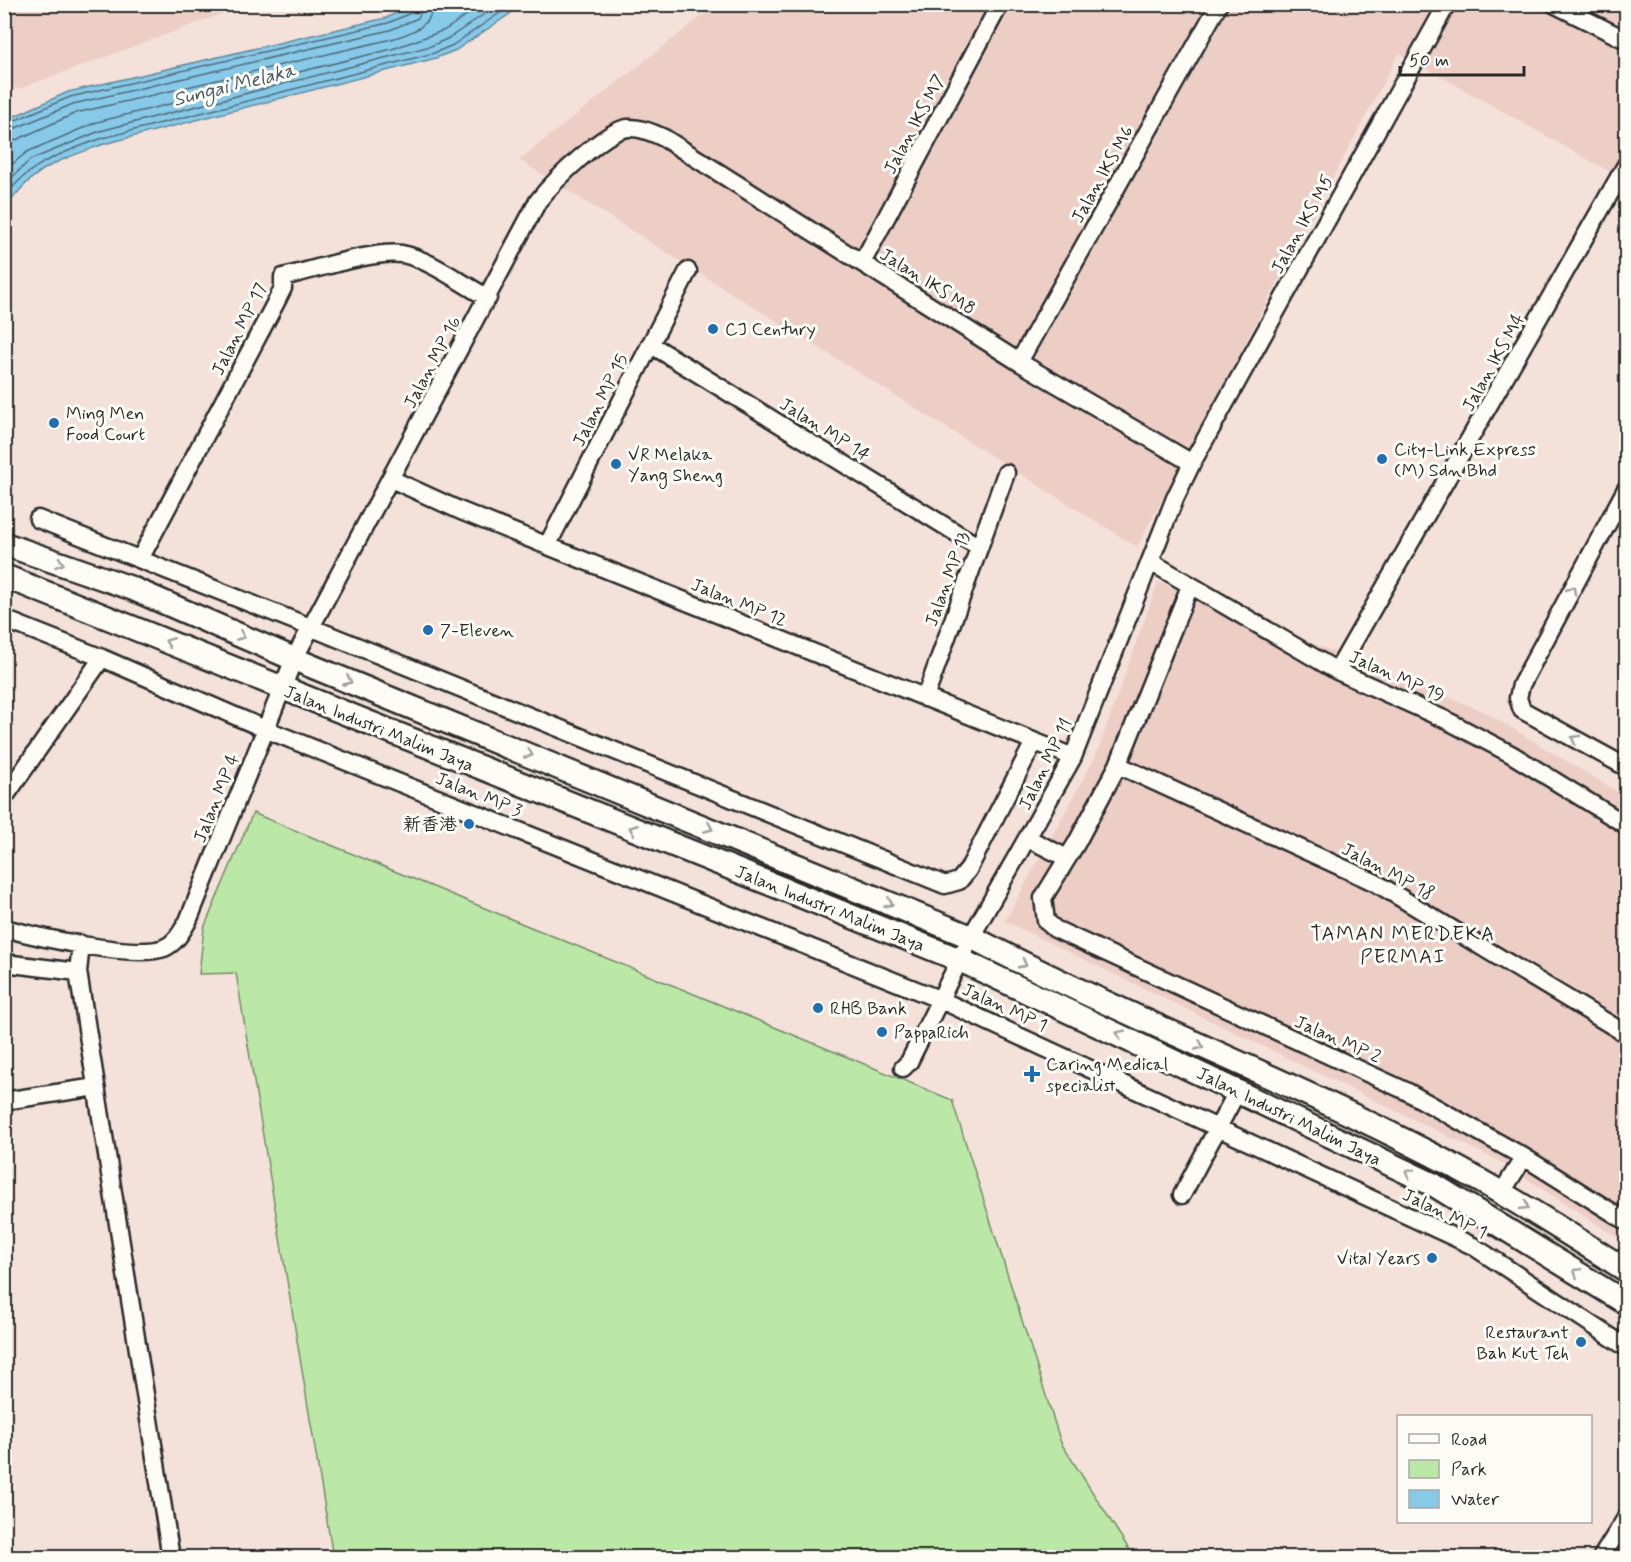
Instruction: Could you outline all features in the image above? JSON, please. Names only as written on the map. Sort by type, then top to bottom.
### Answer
[{"type":"main road","name":"Jalan Industri Malim Jaya","points":[[4,544],[131,588],[294,659],[971,937],[1039,972],[1430,1153],[1502,1192],[1626,1270]]},
{"type":"main road","name":"Jalan Industri Malim Jaya","points":[[4,576],[960,960],[1434,1185],[1626,1303]]},
{"type":"street","name":"Jalan IKS M7","points":[[862,263],[1000,4]]},
{"type":"street","name":"Jalan IKS M6","points":[[1019,362],[1219,4]]},
{"type":"street","name":"Jalan IKS M5","points":[[1192,463],[1447,4]]},
{"type":"street","points":[[1554,4],[1626,40]]},
{"type":"street","name":"Jalan MP 16","points":[[294,659],[538,201],[572,165],[616,132],[628,128],[645,130]]},
{"type":"street","name":"Jalan IKS M8","points":[[645,130],[664,138],[707,163],[1019,362],[1192,463]]},
{"type":"street","name":"Jalan IKS M4","points":[[1337,671],[1626,165]]},
{"type":"street","name":"Jalan MP 17","points":[[141,559],[276,302],[283,288],[284,277],[380,255],[402,254],[421,261],[488,298]]},
{"type":"street","name":"Jalan MP 15","points":[[547,546],[688,271]]},
{"type":"street","name":"Jalan MP 14","points":[[650,344],[979,547]]},
{"type":"street","name":"Jalan MP 11","points":[[903,1068],[909,1062],[971,937],[1029,839],[1073,758],[1175,498],[1192,463]]},
{"type":"street","name":"Jalan MP 13","points":[[924,698],[1006,473]]},
{"type":"street","name":"Jalan MP 12","points":[[391,479],[547,546],[1073,758]]},
{"type":"street","points":[[1626,489],[1521,685],[1518,698],[1522,710],[1626,767]]},
{"type":"street","points":[[38,519],[945,885],[959,881],[968,870],[1035,742]]},
{"type":"street","name":"Jalan MP 19","points":[[1151,562],[1337,671],[1446,720],[1511,754],[1626,825]]},
{"type":"street","points":[[1029,839],[1067,858],[1118,765],[1190,586]]},
{"type":"street","name":"Jalan MP 3","points":[[4,619],[102,658],[265,729],[941,1000]]},
{"type":"street","points":[[4,798],[102,658]]},
{"type":"street","name":"Jalan MP 4","points":[[81,944],[148,952],[166,947],[178,937],[188,921],[294,659]]},
{"type":"street","name":"Jalan MP 18","points":[[1118,765],[1376,883],[1626,1034]]},
{"type":"street","name":"Jalan MP 2","points":[[1067,858],[1043,898],[1046,921],[1055,929],[1406,1091],[1524,1157],[1626,1221]]},
{"type":"street","points":[[4,928],[81,944],[78,972],[171,1557]]},
{"type":"street","points":[[4,963],[78,972]]},
{"type":"street","name":"Jalan MP 1","points":[[941,1000],[1473,1246],[1626,1347]]},
{"type":"street","points":[[4,1101],[96,1087]]},
{"type":"street","points":[[1182,1195],[1238,1090]]},
{"type":"street","points":[[1502,1192],[1524,1157]]},
{"type":"street","points":[[1601,1557],[1626,1518]]},
{"type":"shaded area","points":[[5,4],[246,5],[16,90],[5,78]]},
{"type":"shaded area","points":[[716,5],[1626,5],[1626,181],[1399,53],[1137,547],[519,160]]},
{"type":"shaded area","points":[[1158,582],[1483,711],[1626,797],[1626,1243],[1499,1161],[1005,921],[1096,756]]},
{"type":"green space","points":[[253,813],[952,1100],[1061,1443],[1134,1557],[333,1557],[236,973],[199,974],[204,928]]},
{"type":"water","name":"Sungai Melaka","points":[[415,4],[523,5],[456,50],[436,58],[104,144],[73,155],[37,174],[26,183],[5,209],[6,120],[68,92],[386,18]]},
{"type":"place","name":"CJ Century","points":[[713,329]]},
{"type":"place","name":"Ming Men Food Court","points":[[54,423]]},
{"type":"place","name":"City-Link Express (M) Sdn Bhd","points":[[1382,459]]},
{"type":"place","name":"VR Melaka Yang Sheng","points":[[616,464]]},
{"type":"place","name":"7-Eleven","points":[[428,630]]},
{"type":"place","name":"新香港","points":[[469,824]]},
{"type":"place","name":"RHB Bank","points":[[818,1008]]},
{"type":"place","name":"PappaRich","points":[[882,1032]]},
{"type":"place","name":"Caring Medical specialist","points":[[1032,1074]]},
{"type":"place","name":"Vital Years","points":[[1432,1258]]},
{"type":"place","name":"Restaurant Bah Kut Teh","points":[[1581,1342]]},
{"type":"district","name":"TAMAN MERDEKA PERMAI","points":[[1403,944]]}]
